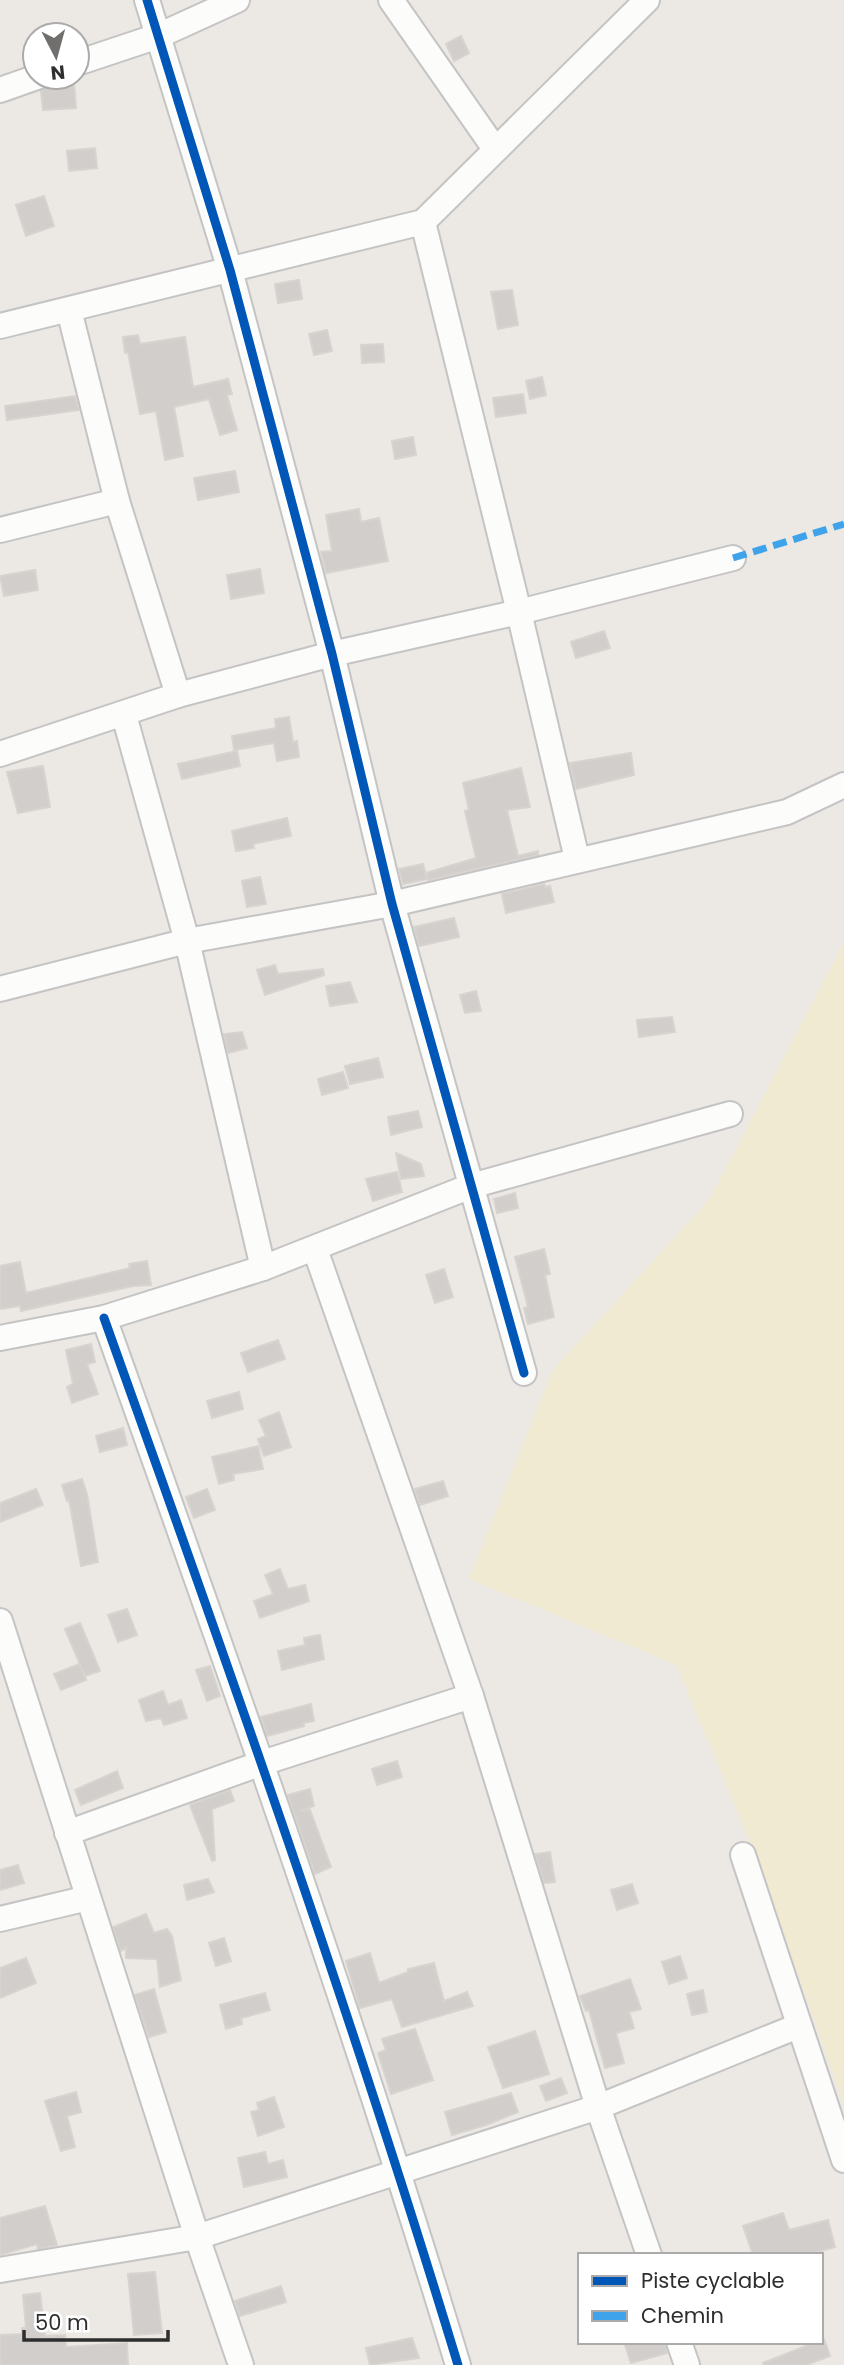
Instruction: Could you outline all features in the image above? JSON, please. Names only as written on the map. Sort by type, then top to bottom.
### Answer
[{"type":"street","points":[[147,0],[230,270],[332,654],[392,904],[524,1373]]},
{"type":"street","points":[[91,58],[158,36],[237,0]]},
{"type":"street","points":[[391,0],[495,149]]},
{"type":"street","points":[[0,326],[423,222],[647,0]]},
{"type":"street","points":[[0,90],[21,83]]},
{"type":"street","points":[[423,222],[577,859]]},
{"type":"street","points":[[69,310],[117,501],[178,695]]},
{"type":"street","points":[[0,530],[117,501]]},
{"type":"street","points":[[0,754],[178,695],[332,654],[733,558]]},
{"type":"street","points":[[124,715],[187,941],[263,1268]]},
{"type":"street","points":[[0,989],[187,941],[392,904],[787,812],[844,785]]},
{"type":"street","points":[[0,1338],[104,1318],[263,1268],[471,1186],[730,1114]]},
{"type":"street","points":[[315,1248],[471,1696],[598,2107],[648,2253]]},
{"type":"street","points":[[104,1318],[262,1763],[400,2171],[458,2365]]},
{"type":"street","points":[[0,1621],[197,2237],[241,2365]]},
{"type":"street","points":[[67,1833],[262,1763],[471,1696]]},
{"type":"street","points":[[743,1856],[844,2160]]},
{"type":"street","points":[[0,1919],[88,1898]]},
{"type":"street","points":[[0,2270],[197,2237],[598,2107],[798,2026]]},
{"type":"street","points":[[680,2344],[687,2365]]},
{"type":"sand","points":[[844,942],[844,2105],[758,1861],[676,1665],[469,1579],[553,1370],[709,1200]]},
{"type":"building","points":[[461,36],[469,53],[454,61],[446,44]]},
{"type":"building","points":[[41,91],[75,91],[76,108],[43,110]]},
{"type":"building","points":[[95,148],[97,168],[69,171],[67,151]]},
{"type":"building","points":[[44,196],[54,226],[26,236],[16,205]]},
{"type":"building","points":[[299,280],[302,299],[278,303],[275,284]]},
{"type":"building","points":[[512,290],[518,325],[498,329],[491,292]]},
{"type":"building","points":[[327,330],[332,351],[314,355],[309,334]]},
{"type":"building","points":[[138,335],[140,344],[185,337],[193,387],[228,379],[232,394],[227,395],[237,430],[220,435],[209,399],[174,407],[183,456],[165,460],[156,411],[140,414],[128,352],[125,353],[123,337]]},
{"type":"building","points":[[383,344],[384,362],[362,363],[361,345]]},
{"type":"building","points":[[542,377],[546,395],[530,399],[526,381]]},
{"type":"building","points":[[523,394],[526,413],[496,417],[493,398]]},
{"type":"building","points":[[75,396],[79,410],[7,420],[5,406]]},
{"type":"building","points":[[413,437],[416,455],[395,459],[392,441]]},
{"type":"building","points":[[235,471],[239,492],[198,500],[194,478]]},
{"type":"building","points":[[359,509],[361,522],[379,518],[388,561],[326,573],[321,552],[332,551],[326,515]]},
{"type":"building","points":[[260,569],[264,593],[231,599],[227,575]]},
{"type":"building","points":[[35,570],[38,590],[4,596],[0,576]]},
{"type":"building","points":[[604,631],[610,648],[576,658],[571,642]]},
{"type":"building","points":[[289,717],[293,742],[297,741],[299,757],[277,761],[274,743],[234,750],[232,736],[276,728],[275,719]]},
{"type":"building","points":[[237,751],[240,766],[182,779],[178,764]]},
{"type":"building","points":[[631,753],[634,775],[576,789],[570,763]]},
{"type":"building","points":[[43,766],[50,807],[18,813],[7,772]]},
{"type":"building","points":[[521,768],[530,807],[507,810],[518,856],[538,851],[538,855],[428,880],[426,873],[476,858],[465,811],[469,810],[463,783]]},
{"type":"building","points":[[287,818],[291,836],[253,844],[254,848],[236,851],[232,831]]},
{"type":"building","points":[[423,864],[427,879],[403,884],[399,869]]},
{"type":"building","points":[[260,877],[266,904],[247,907],[242,881]]},
{"type":"building","points":[[544,884],[545,887],[550,886],[554,902],[506,913],[502,894]]},
{"type":"building","points":[[454,918],[459,937],[419,946],[414,927]]},
{"type":"building","points":[[275,965],[278,974],[323,969],[324,975],[265,995],[257,970]]},
{"type":"building","points":[[350,982],[357,1002],[330,1006],[326,986]]},
{"type":"building","points":[[476,991],[481,1011],[465,1013],[460,995]]},
{"type":"building","points":[[672,1017],[675,1032],[639,1037],[637,1020]]},
{"type":"building","points":[[242,1032],[247,1048],[228,1053],[224,1034]]},
{"type":"building","points":[[378,1058],[383,1077],[350,1084],[345,1066]]},
{"type":"building","points":[[343,1072],[348,1088],[322,1095],[318,1079]]},
{"type":"building","points":[[418,1111],[422,1127],[391,1135],[388,1117]]},
{"type":"building","points":[[396,1153],[421,1164],[424,1176],[401,1179]]},
{"type":"building","points":[[397,1172],[402,1192],[373,1201],[366,1179]]},
{"type":"building","points":[[515,1193],[518,1208],[497,1213],[494,1199]]},
{"type":"building","points":[[544,1249],[550,1274],[545,1275],[554,1317],[528,1324],[524,1308],[528,1307],[515,1257]]},
{"type":"building","points":[[147,1261],[151,1285],[133,1286],[21,1311],[20,1306],[0,1309],[0,1266],[20,1262],[26,1293],[130,1268],[129,1264]]},
{"type":"building","points":[[444,1269],[453,1297],[435,1303],[426,1275]]},
{"type":"building","points":[[278,1340],[285,1359],[248,1372],[241,1353]]},
{"type":"building","points":[[91,1344],[95,1362],[87,1364],[98,1394],[72,1403],[67,1387],[73,1384],[66,1350]]},
{"type":"building","points":[[239,1392],[243,1409],[212,1418],[207,1401]]},
{"type":"building","points":[[279,1412],[291,1447],[264,1456],[258,1439],[266,1436],[259,1420]]},
{"type":"building","points":[[123,1428],[127,1445],[100,1452],[96,1436]]},
{"type":"building","points":[[258,1446],[263,1469],[233,1474],[234,1480],[219,1484],[212,1457]]},
{"type":"building","points":[[82,1479],[98,1562],[81,1566],[69,1500],[67,1501],[62,1485]]},
{"type":"building","points":[[443,1481],[448,1496],[420,1505],[415,1489]]},
{"type":"building","points":[[36,1489],[43,1505],[0,1522],[0,1503]]},
{"type":"building","points":[[207,1489],[215,1510],[194,1518],[186,1497]]},
{"type":"building","points":[[280,1569],[288,1589],[305,1585],[309,1601],[260,1618],[254,1601],[273,1594],[265,1575]]},
{"type":"building","points":[[127,1609],[137,1635],[118,1642],[108,1615]]},
{"type":"building","points":[[80,1623],[100,1671],[85,1676],[65,1629]]},
{"type":"building","points":[[320,1635],[324,1659],[282,1670],[278,1651],[305,1645],[304,1638]]},
{"type":"building","points":[[79,1664],[86,1680],[61,1690],[54,1674]]},
{"type":"building","points":[[210,1666],[220,1696],[207,1701],[196,1670]]},
{"type":"building","points":[[163,1691],[168,1705],[181,1700],[187,1718],[164,1725],[161,1718],[146,1721],[139,1700]]},
{"type":"building","points":[[311,1704],[314,1721],[267,1736],[261,1717]]},
{"type":"building","points":[[397,1761],[402,1777],[377,1785],[372,1769]]},
{"type":"building","points":[[117,1771],[123,1788],[81,1805],[75,1790]]},
{"type":"building","points":[[310,1789],[314,1806],[301,1811],[310,1810],[331,1867],[315,1874],[288,1795]]},
{"type":"building","points":[[230,1790],[234,1801],[212,1809],[215,1860],[212,1861],[190,1805]]},
{"type":"building","points":[[550,1852],[555,1882],[544,1883],[535,1854]]},
{"type":"building","points":[[18,1865],[24,1883],[0,1890],[0,1870]]},
{"type":"building","points":[[208,1879],[214,1892],[187,1900],[184,1885]]},
{"type":"building","points":[[632,1884],[638,1903],[617,1910],[611,1890]]},
{"type":"building","points":[[146,1914],[154,1933],[167,1929],[172,1936],[181,1980],[160,1987],[157,1959],[126,1958],[126,1948],[121,1951],[113,1927]]},
{"type":"building","points":[[224,1938],[231,1961],[216,1966],[209,1943]]},
{"type":"building","points":[[370,1953],[379,1983],[408,1972],[408,1969],[434,1963],[444,2001],[467,1992],[473,2006],[402,2027],[392,1999],[360,2008],[346,1961]]},
{"type":"building","points":[[680,1956],[687,1978],[669,1984],[662,1962]]},
{"type":"building","points":[[26,1958],[36,1983],[0,1998],[0,1968]]},
{"type":"building","points":[[630,1979],[641,2009],[629,2012],[634,2028],[616,2033],[624,2063],[605,2068],[589,2010],[586,2011],[580,1996]]},
{"type":"building","points":[[154,1989],[166,2032],[149,2037],[135,1995]]},
{"type":"building","points":[[703,1990],[707,2012],[692,2015],[687,1994]]},
{"type":"building","points":[[265,1993],[270,2010],[241,2018],[242,2024],[226,2029],[220,2005]]},
{"type":"building","points":[[415,2029],[433,2080],[391,2094],[378,2053],[386,2050],[382,2039]]},
{"type":"building","points":[[535,2031],[549,2074],[503,2088],[488,2047]]},
{"type":"building","points":[[561,2078],[567,2093],[546,2101],[540,2086]]},
{"type":"building","points":[[76,2092],[81,2112],[67,2116],[75,2147],[61,2151],[45,2101]]},
{"type":"building","points":[[511,2093],[518,2112],[452,2135],[445,2112]]},
{"type":"building","points":[[274,2097],[284,2127],[258,2136],[251,2112],[259,2110],[257,2103]]},
{"type":"building","points":[[265,2152],[268,2164],[283,2160],[287,2177],[244,2187],[238,2158]]},
{"type":"building","points":[[45,2206],[57,2245],[38,2249],[37,2244],[0,2255],[0,2218]]},
{"type":"building","points":[[783,2213],[789,2230],[828,2220],[835,2247],[813,2253],[752,2253],[743,2226]]},
{"type":"building","points":[[155,2272],[162,2333],[134,2335],[128,2274]]},
{"type":"building","points":[[281,2286],[286,2302],[240,2316],[235,2301]]},
{"type":"building","points":[[40,2293],[45,2336],[65,2335],[66,2347],[127,2343],[128,2365],[0,2365],[0,2335],[22,2334],[22,2328],[26,2328],[23,2295]]},
{"type":"building","points":[[412,2338],[419,2358],[370,2365],[366,2348]]},
{"type":"building","points":[[823,2340],[830,2356],[806,2365],[763,2363],[811,2344],[823,2344]]},
{"type":"building","points":[[625,2344],[665,2344],[667,2353],[631,2363]]},
{"type":"marked path","points":[[733,558],[844,524]]},
{"type":"cycle path","points":[[147,0],[230,270],[332,654],[392,904],[524,1373]]},
{"type":"cycle path","points":[[104,1318],[332,1970],[458,2365]]}]
